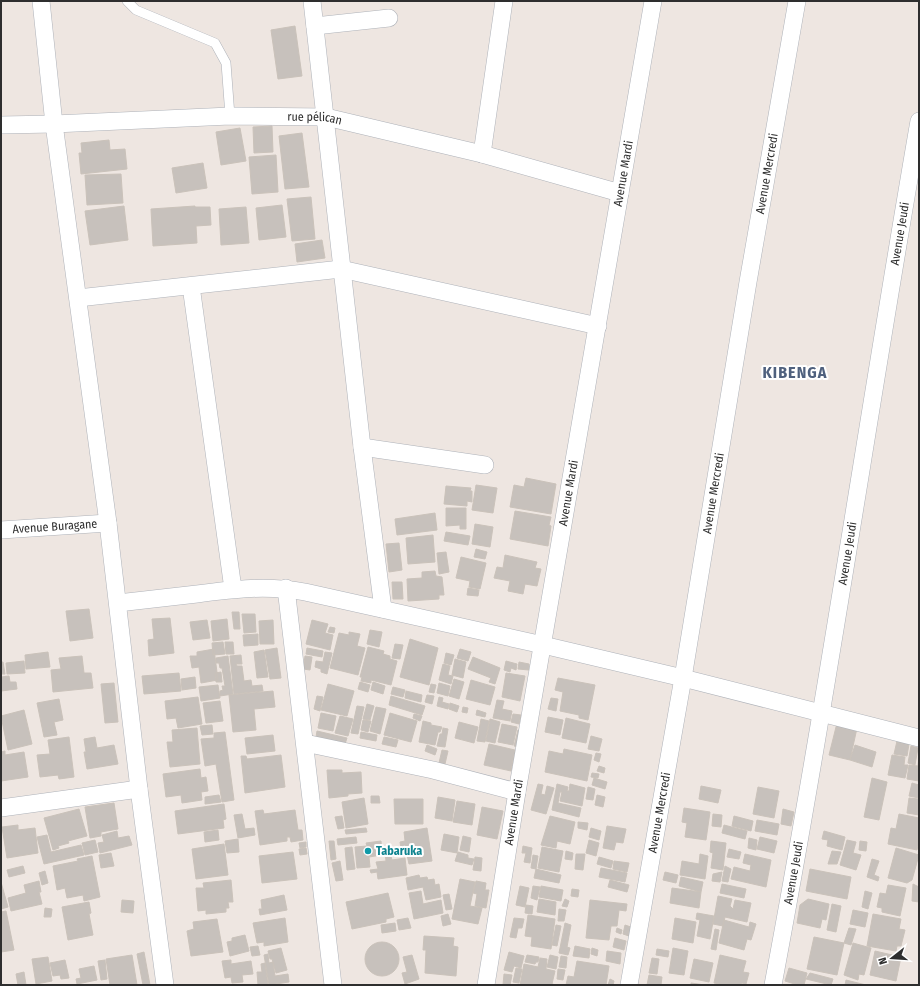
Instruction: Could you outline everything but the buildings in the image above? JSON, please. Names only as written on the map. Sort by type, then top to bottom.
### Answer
[{"type":"street","points":[[41,1],[54,124],[108,523],[139,789],[166,985]]},
{"type":"street","points":[[312,1],[326,117],[341,268],[383,609]]},
{"type":"street","points":[[482,154],[504,1]]},
{"type":"street","name":"Avenue Mardi","points":[[486,985],[517,792],[598,326],[652,1]]},
{"type":"street","name":"Avenue Mercredi","points":[[629,985],[683,678],[748,282],[797,1]]},
{"type":"street","points":[[315,26],[389,18]]},
{"type":"street","name":"rue pélican","points":[[1,125],[230,116],[326,117],[482,154],[620,193]]},
{"type":"street","name":"Avenue Jeudi","points":[[773,985],[821,713],[919,121]]},
{"type":"street","points":[[78,298],[341,268],[598,326]]},
{"type":"street","points":[[191,286],[234,589]]},
{"type":"street","points":[[362,446],[485,464]]},
{"type":"street","name":"Avenue Buragane","points":[[1,530],[108,523]]},
{"type":"street","points":[[118,603],[234,589],[264,587],[286,588],[543,645],[683,678],[919,738]]},
{"type":"street","points":[[286,588],[333,985]]},
{"type":"street","points":[[305,744],[433,770],[517,792]]},
{"type":"street","points":[[1,808],[139,789]]},
{"type":"lane","points":[[127,1],[136,10],[215,43],[226,63],[230,116]]},
{"type":"place","name":"Tabaruka","points":[[368,851]]},
{"type":"district","name":"KIBENGA","points":[[795,372]]}]
